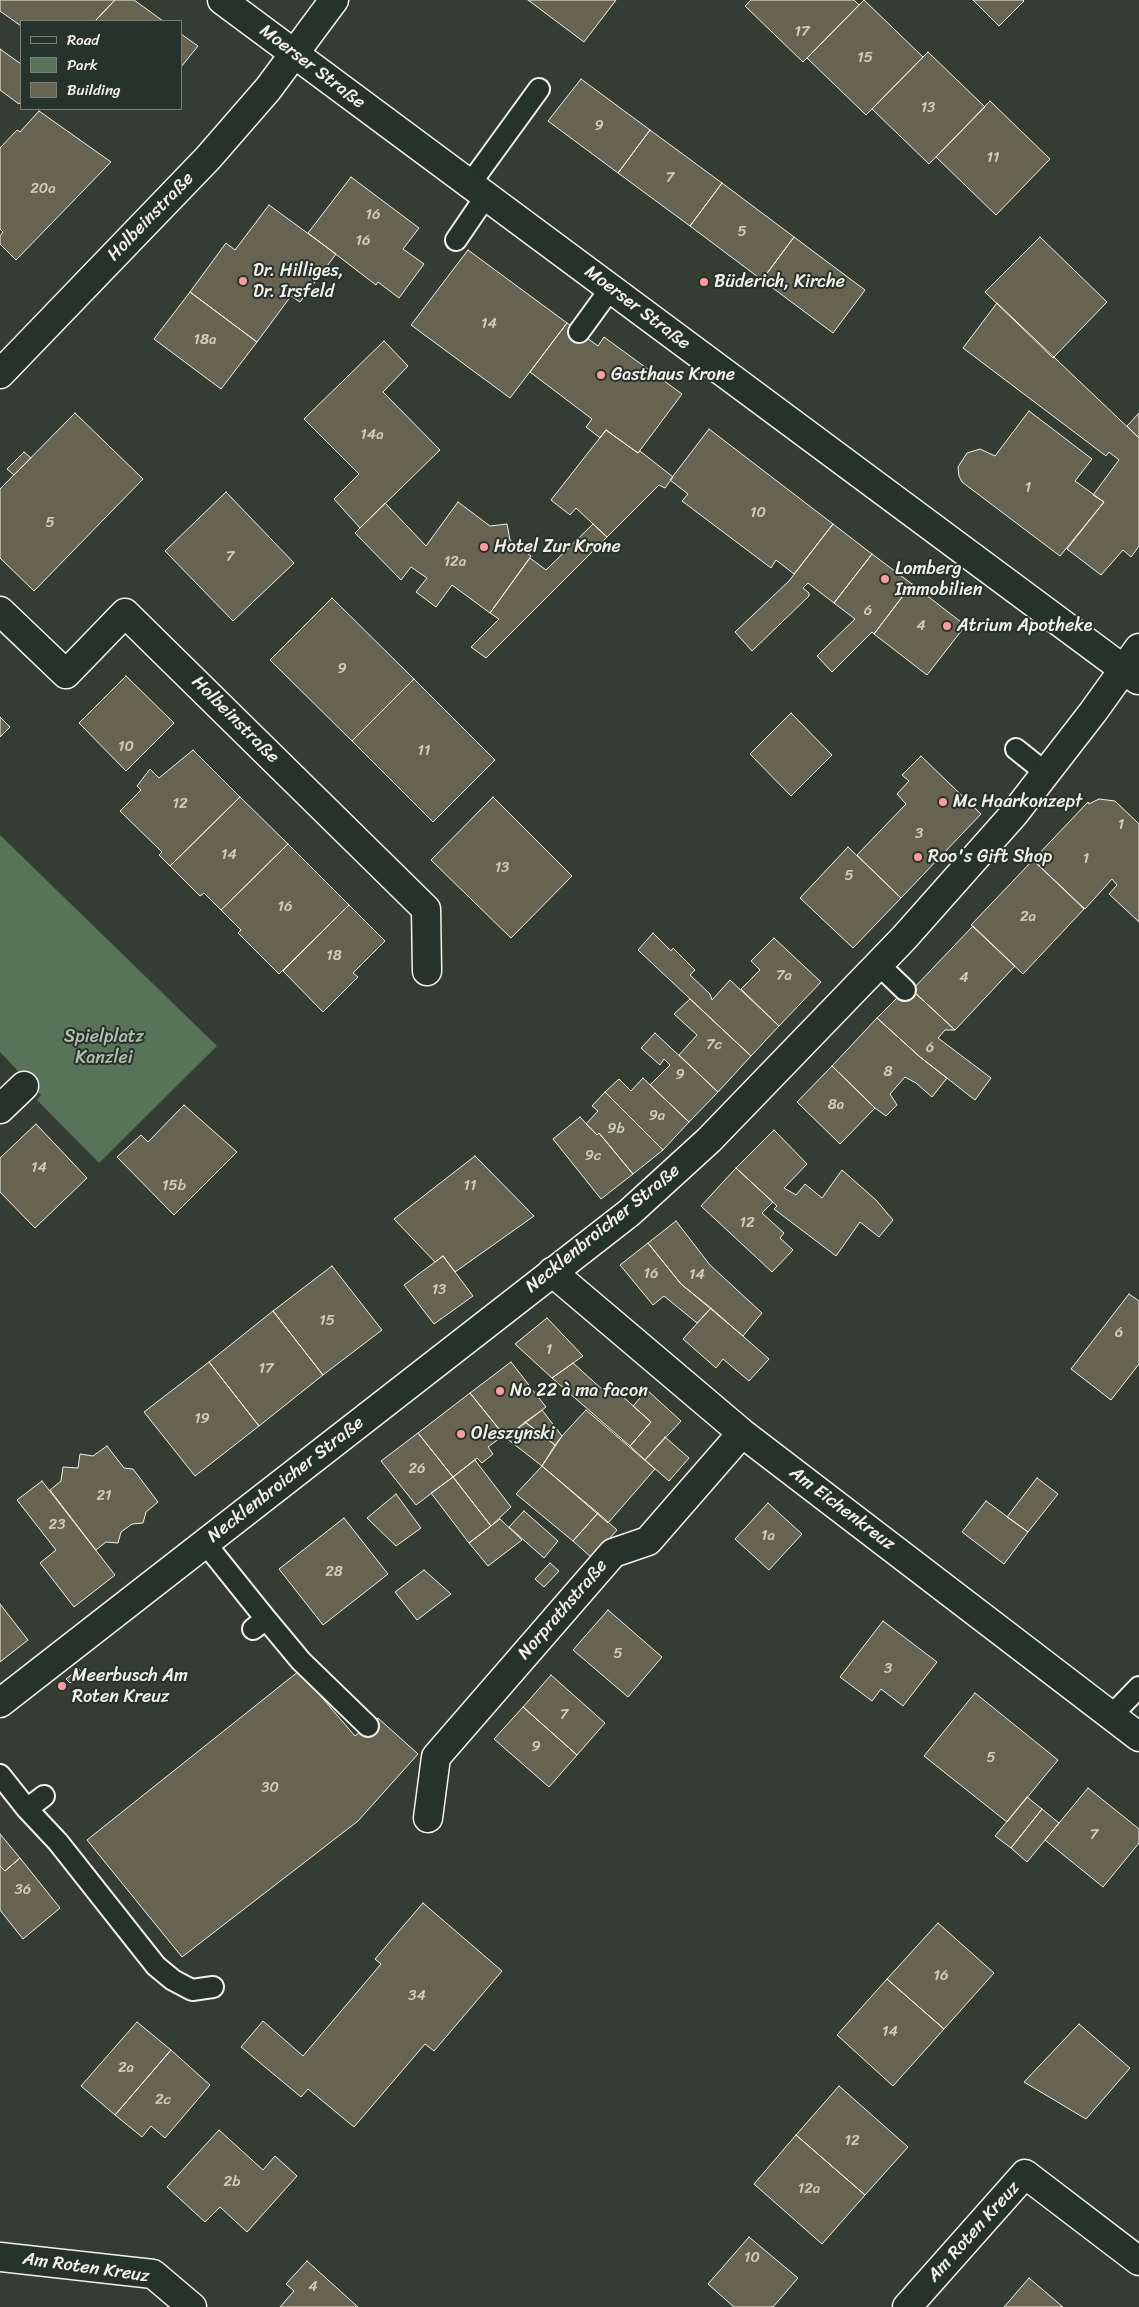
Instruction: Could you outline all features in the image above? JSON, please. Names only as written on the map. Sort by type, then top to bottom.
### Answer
[{"type":"street","name":"Moerser Straße","points":[[222,0],[611,288],[1134,666]]},
{"type":"street","name":"Holbeinstraße","points":[[0,374],[208,158],[268,89],[334,0]]},
{"type":"street","name":"Holbeinstraße","points":[[0,611],[66,674],[125,613],[426,909],[427,971]]},
{"type":"street","name":"Necklenbroicher Straße","points":[[0,1703],[629,1213],[709,1140],[878,964],[1014,814],[1134,666]]},
{"type":"street","points":[[0,1110],[24,1086]]},
{"type":"street","name":"Am Eichenkreuz","points":[[552,1272],[742,1433],[1139,1737]]},
{"type":"street","name":"Norprathstraße","points":[[428,1818],[436,1757],[613,1553],[648,1541],[742,1433]]},
{"type":"street","name":"Am Roten Kreuz","points":[[908,2307],[1025,2174],[1139,2261]]},
{"type":"street","name":"Am Roten Kreuz","points":[[0,2257],[153,2274],[192,2307]]},
{"type":"lane","points":[[456,240],[478,190],[539,89]]},
{"type":"lane","points":[[579,332],[611,288]]},
{"type":"lane","points":[[1016,749],[1046,773]]},
{"type":"lane","points":[[878,964],[905,990]]},
{"type":"lane","points":[[205,1543],[260,1624],[368,1726]]},
{"type":"lane","points":[[1111,1716],[1139,1687]]},
{"type":"lane","points":[[0,1775],[27,1809],[58,1842],[156,1966],[173,1980],[192,1990],[213,1987]]},
{"type":"lane","points":[[27,1809],[44,1796]]},
{"type":"green space","name":"Spielplatz Kanzlei","points":[[0,835],[217,1046],[99,1163],[37,1100],[41,1095],[0,1052]]},
{"type":"building","points":[[0,0],[115,0],[96,20],[20,20],[20,25],[0,11]]},
{"type":"building","points":[[115,0],[134,0],[162,20],[96,20]]},
{"type":"building","points":[[528,0],[616,0],[584,42]]},
{"type":"building","points":[[751,0],[854,0],[859,5],[803,62],[745,6]]},
{"type":"building","points":[[864,0],[923,57],[866,115],[807,58]]},
{"type":"building","points":[[973,0],[1023,0],[1024,1],[999,26]]},
{"type":"building","points":[[182,35],[198,46],[182,66]]},
{"type":"building","points":[[0,49],[20,63],[19,104],[0,90]]},
{"type":"building","points":[[928,52],[985,107],[929,164],[872,109]]},
{"type":"building","points":[[581,79],[650,130],[618,173],[548,121]]},
{"type":"building","points":[[990,101],[1050,159],[996,215],[936,157]]},
{"type":"building","points":[[39,111],[111,162],[16,260],[0,244],[0,236],[3,232],[0,229],[0,148],[17,130],[20,132]]},
{"type":"building","points":[[650,130],[722,183],[690,226],[618,173]]},
{"type":"building","points":[[351,177],[419,228],[403,249],[424,264],[399,298],[378,282],[376,285],[308,233]]},
{"type":"building","points":[[722,183],[794,237],[762,280],[690,226]]},
{"type":"building","points":[[269,205],[336,254],[300,302],[291,296],[257,342],[190,292],[226,243],[235,250]]},
{"type":"building","points":[[794,237],[865,290],[833,333],[762,280]]},
{"type":"building","points":[[1040,237],[1107,302],[1053,358],[985,292]]},
{"type":"building","points":[[468,250],[567,323],[510,398],[411,325]]},
{"type":"building","points":[[190,292],[257,342],[221,389],[154,339]]},
{"type":"building","points":[[997,303],[1139,438],[1139,546],[1131,557],[1123,550],[1101,575],[1067,549],[1104,502],[1093,495],[1119,460],[1109,452],[1106,456],[963,348]]},
{"type":"building","points":[[567,323],[598,346],[604,337],[682,394],[638,453],[606,430],[600,438],[586,427],[592,419],[530,372]]},
{"type":"building","points":[[384,341],[408,366],[383,392],[440,450],[360,528],[334,499],[359,474],[304,419]]},
{"type":"building","points":[[1029,411],[1092,459],[1075,481],[1104,502],[1060,556],[962,482],[959,476],[958,467],[967,453],[980,449],[995,456]]},
{"type":"building","points":[[75,413],[143,479],[34,591],[0,558],[0,489]]},
{"type":"building","points":[[1139,413],[1139,438],[1127,426]]},
{"type":"building","points":[[709,429],[833,524],[794,574],[776,560],[771,568],[682,501],[688,494],[670,480]]},
{"type":"building","points":[[606,430],[638,453],[640,451],[673,477],[665,488],[659,485],[607,537],[576,508],[570,515],[551,500]]},
{"type":"building","points":[[24,452],[31,458],[14,475],[7,469]]},
{"type":"building","points":[[226,492],[294,563],[233,621],[165,551]]},
{"type":"building","points":[[458,502],[490,526],[507,524],[510,540],[531,556],[490,613],[452,585],[436,607],[416,592],[427,578],[411,567],[401,580],[355,533],[385,503],[426,546]]},
{"type":"building","points":[[593,524],[607,537],[486,658],[471,647],[499,619],[490,613],[530,558],[546,570]]},
{"type":"building","points":[[833,524],[872,554],[834,603],[808,583],[803,588],[809,593],[809,596],[752,651],[735,632],[789,581]]},
{"type":"building","points":[[872,554],[912,584],[874,634],[872,632],[832,672],[817,656],[855,619],[834,603]]},
{"type":"building","points":[[912,584],[961,622],[962,630],[927,675],[874,634]]},
{"type":"building","points":[[332,598],[414,679],[352,741],[270,660]]},
{"type":"building","points":[[126,676],[174,723],[126,771],[79,723]]},
{"type":"building","points":[[414,679],[495,760],[433,822],[352,741]]},
{"type":"building","points":[[791,713],[832,755],[791,796],[750,754]]},
{"type":"building","points":[[0,717],[10,727],[0,737]]},
{"type":"building","points":[[193,750],[240,797],[170,866],[159,855],[162,852],[120,811],[141,790],[137,786],[150,769],[159,778]]},
{"type":"building","points":[[921,756],[981,814],[901,898],[857,855],[906,804],[897,794],[909,781],[902,775]]},
{"type":"building","points":[[240,797],[288,844],[221,910],[204,893],[200,896],[170,866]]},
{"type":"building","points":[[493,797],[572,876],[511,938],[431,860]]},
{"type":"building","points":[[1099,799],[1115,801],[1139,824],[1139,922],[1109,894],[1117,885],[1112,879],[1085,909],[1033,860],[1088,802],[1089,804]]},
{"type":"building","points":[[288,844],[349,905],[279,974],[238,933],[241,930],[221,910]]},
{"type":"building","points":[[848,847],[901,898],[853,948],[800,898]]},
{"type":"building","points":[[1033,860],[1084,909],[1023,974],[971,925]]},
{"type":"building","points":[[349,905],[385,941],[353,973],[358,977],[323,1012],[283,971]]},
{"type":"building","points":[[973,926],[1015,966],[955,1030],[912,990]]},
{"type":"building","points":[[653,933],[671,951],[673,948],[695,970],[690,975],[710,994],[712,1000],[730,980],[779,1026],[751,1056],[638,950]]},
{"type":"building","points":[[774,938],[821,982],[779,1026],[741,989],[760,970],[751,961]]},
{"type":"building","points":[[905,990],[912,990],[955,1030],[945,1030],[938,1038],[991,1078],[975,1100],[920,1057],[877,1018]]},
{"type":"building","points":[[690,999],[751,1056],[718,1092],[679,1055],[697,1035],[674,1014]]},
{"type":"building","points":[[877,1018],[920,1057],[947,1078],[932,1097],[916,1083],[905,1077],[890,1094],[897,1105],[886,1116],[875,1108],[832,1066]]},
{"type":"building","points":[[655,1033],[718,1092],[689,1122],[650,1085],[670,1065],[664,1059],[660,1065],[641,1048]]},
{"type":"building","points":[[832,1066],[875,1108],[840,1144],[797,1102]]},
{"type":"building","points":[[643,1078],[689,1122],[663,1150],[605,1092],[619,1079],[631,1091]]},
{"type":"building","points":[[605,1092],[663,1150],[633,1174],[599,1133],[597,1135],[586,1124],[598,1111],[592,1106]]},
{"type":"building","points":[[184,1105],[237,1152],[174,1215],[117,1157],[141,1135],[148,1142]]},
{"type":"building","points":[[580,1117],[597,1135],[599,1133],[633,1174],[601,1199],[553,1139]]},
{"type":"building","points":[[36,1124],[87,1178],[35,1228],[0,1192],[0,1158]]},
{"type":"building","points":[[774,1130],[807,1164],[784,1188],[796,1195],[805,1184],[822,1198],[842,1170],[876,1200],[893,1220],[879,1237],[860,1222],[836,1256],[774,1209],[777,1206],[736,1168]]},
{"type":"building","points":[[475,1156],[534,1216],[455,1272],[443,1256],[435,1262],[394,1219]]},
{"type":"building","points":[[736,1168],[773,1202],[762,1213],[784,1233],[780,1238],[793,1250],[772,1272],[701,1206]]},
{"type":"building","points":[[676,1221],[710,1265],[762,1313],[743,1336],[681,1284],[648,1243]]},
{"type":"building","points":[[648,1243],[681,1284],[711,1308],[697,1323],[664,1296],[653,1305],[620,1265]]},
{"type":"building","points":[[443,1256],[473,1296],[434,1324],[404,1285]]},
{"type":"building","points":[[332,1266],[382,1330],[323,1375],[273,1311]]},
{"type":"building","points":[[1129,1294],[1139,1301],[1139,1364],[1111,1400],[1071,1369]]},
{"type":"building","points":[[711,1308],[769,1359],[749,1381],[723,1359],[716,1368],[683,1339]]},
{"type":"building","points":[[273,1311],[323,1375],[259,1426],[209,1362]]},
{"type":"building","points":[[547,1318],[583,1356],[552,1378],[515,1344]]},
{"type":"building","points":[[209,1362],[259,1426],[195,1476],[144,1412]]},
{"type":"building","points":[[511,1362],[546,1407],[506,1438],[470,1393]]},
{"type":"building","points":[[573,1363],[604,1391],[609,1384],[651,1422],[630,1446],[552,1378]]},
{"type":"building","points":[[647,1390],[681,1421],[645,1460],[630,1446],[651,1422],[633,1406]]},
{"type":"building","name":"Oleszynski","points":[[470,1393],[504,1435],[488,1447],[493,1454],[482,1463],[477,1458],[453,1477],[418,1433]]},
{"type":"building","points":[[542,1410],[562,1436],[555,1445],[525,1422]]},
{"type":"building","points":[[586,1410],[655,1469],[608,1523],[542,1466],[562,1436]]},
{"type":"building","points":[[525,1422],[555,1445],[542,1466],[506,1438]]},
{"type":"building","points":[[418,1433],[453,1477],[416,1505],[381,1461]]},
{"type":"building","points":[[665,1437],[689,1458],[669,1481],[645,1460]]},
{"type":"building","points":[[107,1446],[124,1468],[133,1469],[158,1502],[146,1512],[143,1523],[132,1524],[121,1532],[118,1543],[106,1542],[96,1550],[50,1490],[61,1481],[63,1467],[78,1468],[80,1454],[93,1456]]},
{"type":"building","points":[[475,1460],[511,1507],[491,1526],[453,1477]]},
{"type":"building","points":[[542,1466],[598,1513],[573,1541],[516,1494]]},
{"type":"building","points":[[453,1477],[491,1526],[469,1543],[431,1493]]},
{"type":"building","points":[[1037,1478],[1058,1494],[1028,1532],[1007,1517]]},
{"type":"building","points":[[42,1481],[115,1575],[74,1607],[40,1563],[56,1550],[17,1500]]},
{"type":"building","points":[[396,1494],[421,1528],[396,1546],[367,1518]]},
{"type":"building","points":[[986,1501],[1028,1532],[1004,1564],[962,1532]]},
{"type":"building","points":[[768,1503],[802,1534],[769,1570],[735,1539]]},
{"type":"building","points":[[524,1511],[558,1541],[544,1558],[509,1527]]},
{"type":"building","points":[[598,1513],[617,1530],[592,1558],[573,1541]]},
{"type":"building","points":[[344,1518],[388,1574],[323,1625],[279,1569]]},
{"type":"building","points":[[500,1519],[522,1540],[488,1566],[469,1543]]},
{"type":"building","points":[[550,1563],[559,1571],[544,1587],[535,1579]]},
{"type":"building","points":[[424,1570],[451,1594],[417,1620],[395,1592]]},
{"type":"building","points":[[0,1604],[28,1640],[0,1662]]},
{"type":"building","points":[[608,1610],[662,1657],[628,1697],[573,1650]]},
{"type":"building","points":[[883,1621],[937,1662],[903,1706],[881,1689],[872,1701],[840,1677]]},
{"type":"building","points":[[79,1669],[83,1674],[70,1683],[66,1679]]},
{"type":"building","points":[[299,1671],[355,1736],[378,1718],[418,1754],[358,1821],[182,1957],[87,1840]]},
{"type":"building","points":[[551,1675],[605,1723],[577,1755],[523,1707]]},
{"type":"building","points":[[975,1693],[1058,1760],[1007,1822],[924,1756]]},
{"type":"building","points":[[523,1707],[577,1755],[549,1787],[494,1739]]},
{"type":"building","points":[[1088,1788],[1139,1829],[1139,1843],[1103,1887],[1045,1840]]},
{"type":"building","points":[[1027,1797],[1042,1809],[1011,1848],[995,1836]]},
{"type":"building","points":[[1042,1809],[1059,1823],[1027,1862],[1011,1848]]},
{"type":"building","points":[[0,1834],[20,1858],[5,1871],[0,1866]]},
{"type":"building","points":[[20,1858],[60,1908],[23,1939],[0,1910],[0,1866],[5,1871]]},
{"type":"building","points":[[423,1903],[502,1971],[434,2051],[425,2044],[354,2127],[308,2089],[301,2097],[241,2047],[263,2021],[303,2056],[381,1964],[375,1959]]},
{"type":"building","points":[[938,1923],[994,1973],[944,2029],[887,1979]]},
{"type":"building","points":[[887,1979],[944,2029],[893,2086],[837,2035]]},
{"type":"building","points":[[137,2022],[171,2050],[115,2115],[81,2086]]},
{"type":"building","points":[[1079,2024],[1130,2068],[1086,2119],[1024,2082]]},
{"type":"building","points":[[171,2050],[210,2085],[165,2138],[151,2126],[142,2137],[115,2115]]},
{"type":"building","points":[[839,2086],[908,2147],[865,2195],[796,2135]]},
{"type":"building","points":[[219,2130],[263,2170],[275,2156],[297,2176],[247,2232],[220,2207],[205,2222],[167,2187]]},
{"type":"building","points":[[796,2135],[865,2195],[822,2244],[754,2184]]},
{"type":"building","points":[[749,2237],[798,2278],[773,2307],[734,2307],[708,2284]]},
{"type":"building","points":[[307,2261],[358,2307],[280,2307],[294,2291],[286,2284]]},
{"type":"building","points":[[1029,2278],[1063,2307],[1004,2307]]},
{"type":"place","name":"Dr. Hilliges, Dr. Irsfeld","points":[[243,281]]},
{"type":"place","name":"Büderich, Kirche","points":[[704,282]]},
{"type":"place","name":"Gasthaus Krone","points":[[601,375]]},
{"type":"place","name":"Hotel Zur Krone","points":[[484,547]]},
{"type":"place","name":"Lomberg Immobilien","points":[[885,579]]},
{"type":"place","name":"Atrium Apotheke","points":[[947,626]]},
{"type":"place","name":"Mc Haarkonzept","points":[[943,802]]},
{"type":"place","name":"Roo's Gift Shop","points":[[918,857]]},
{"type":"place","name":"No 22 à ma facon","points":[[500,1391]]},
{"type":"place","name":"Oleszynski","points":[[461,1434]]},
{"type":"place","name":"Meerbusch Am Roten Kreuz","points":[[62,1686]]}]
